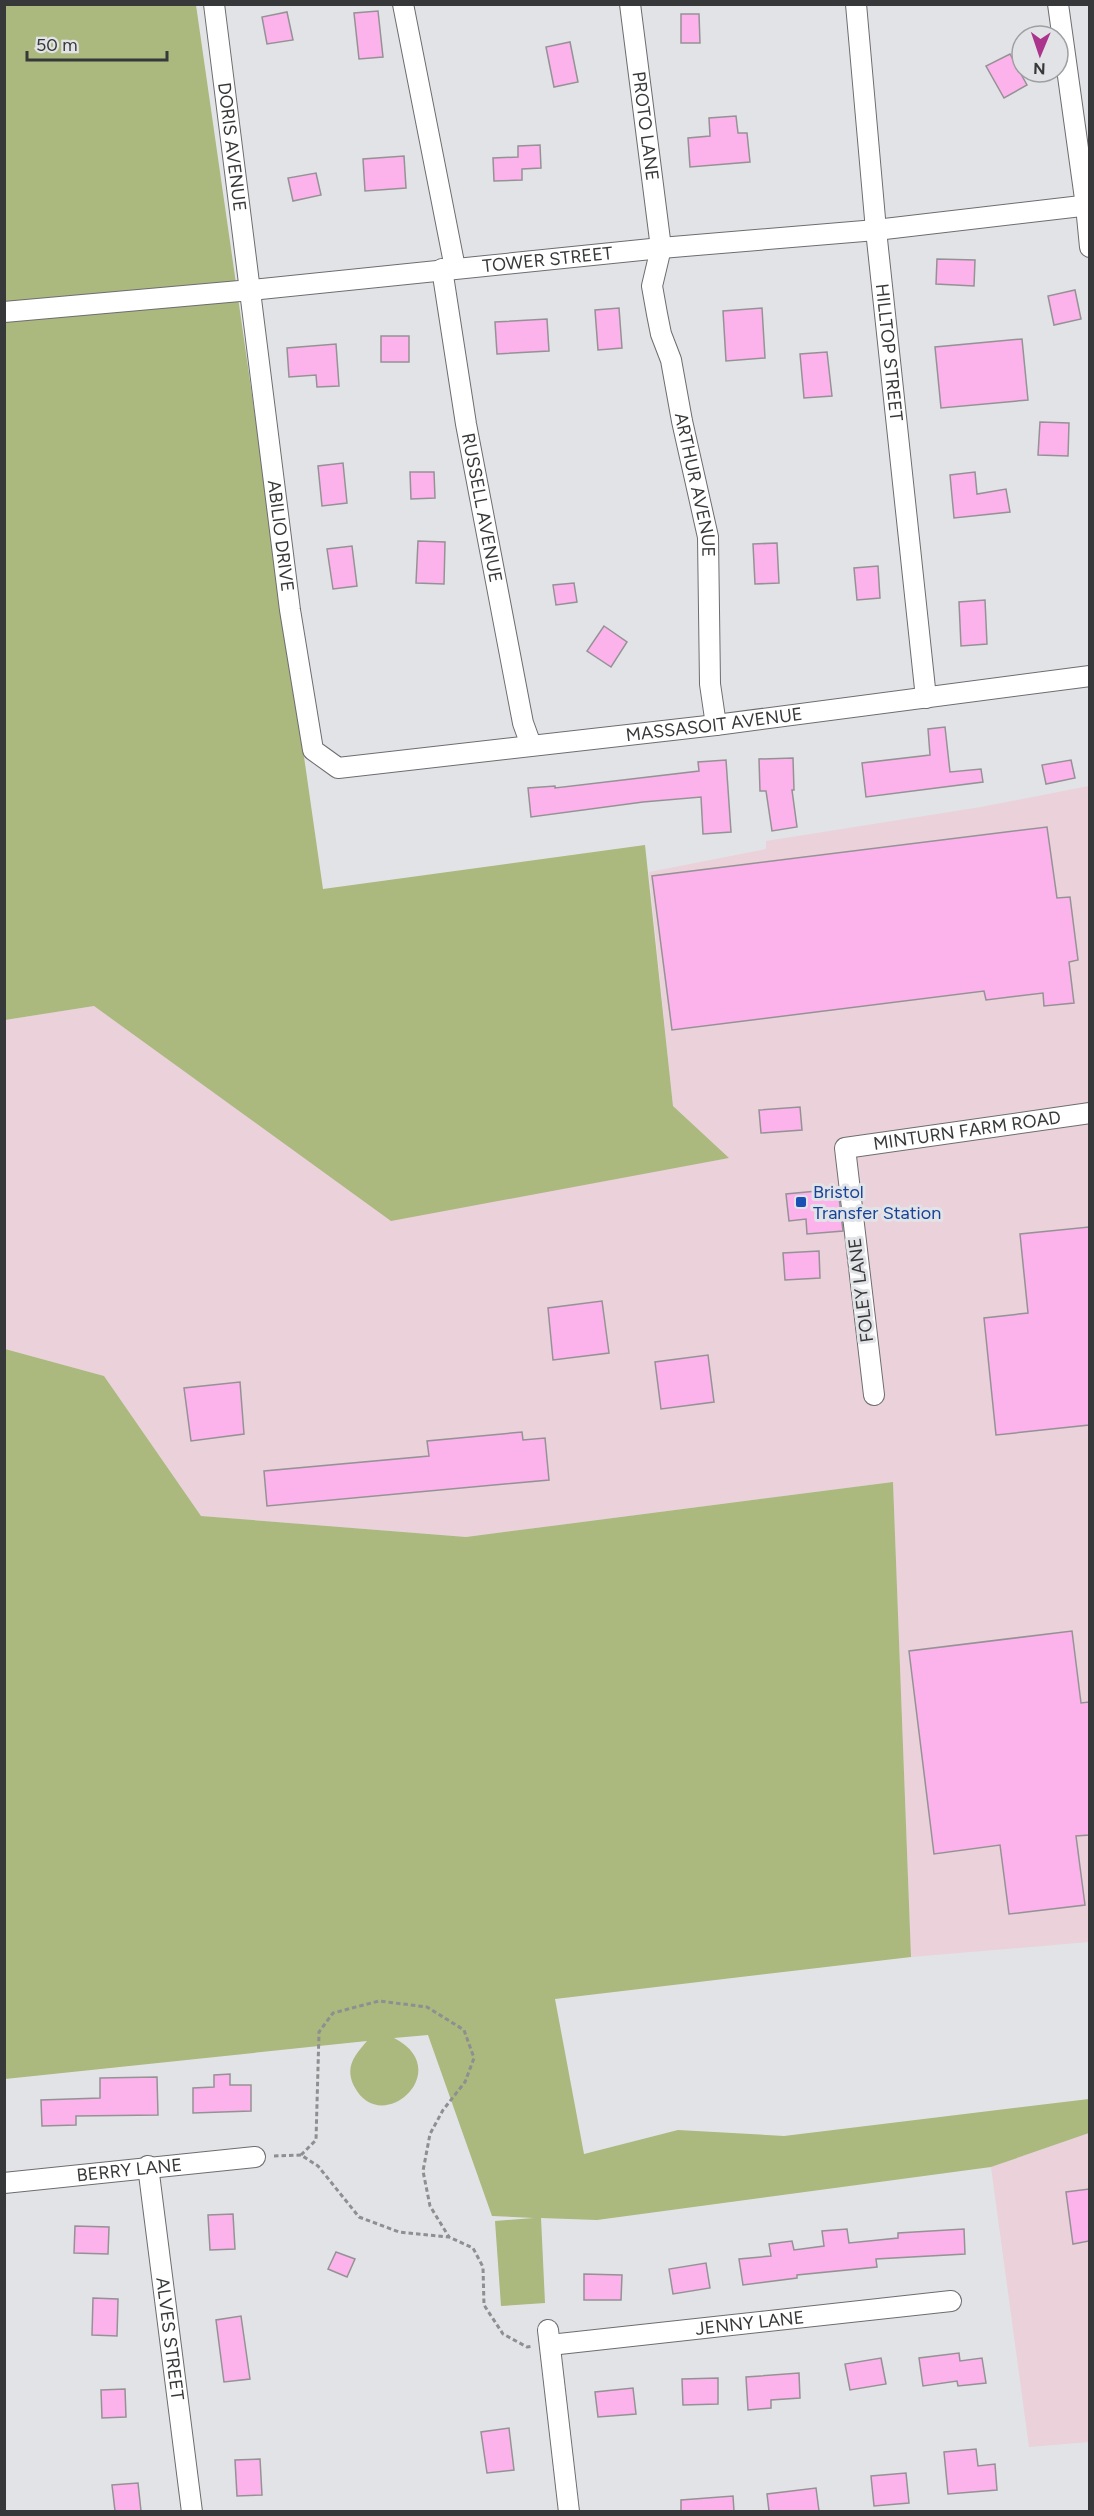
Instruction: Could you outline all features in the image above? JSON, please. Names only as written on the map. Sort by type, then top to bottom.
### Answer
[{"type":"street","name":"DORIS AVENUE","points":[[214,4],[251,290]]},
{"type":"street","name":"RUSSELL AVENUE","points":[[403,4],[448,268],[468,435],[523,723],[531,745]]},
{"type":"street","name":"PROTO LANE","points":[[630,4],[661,248]]},
{"type":"street","name":"HILLTOP STREET","points":[[856,4],[876,230],[926,698]]},
{"type":"street","points":[[1058,4],[1088,206],[1089,247]]},
{"type":"street","name":"TOWER STREET","points":[[4,312],[251,290],[448,268],[876,230],[1088,206]]},
{"type":"street","name":"ARTHUR AVENUE","points":[[661,248],[652,286],[657,314],[671,360],[709,546],[710,684],[716,725]]},
{"type":"street","name":"ABILIO DRIVE","points":[[251,290],[290,610],[313,750],[338,768]]},
{"type":"street","name":"MASSASOIT AVENUE","points":[[338,768],[716,725],[1089,676]]},
{"type":"street","name":"MINTURN FARM ROAD","points":[[845,1148],[1089,1113]]},
{"type":"street","name":"FOLEY LANE","points":[[845,1148],[874,1395]]},
{"type":"street","name":"BERRY LANE","points":[[4,2183],[148,2166],[255,2157]]},
{"type":"street","name":"ALVES STREET","points":[[148,2166],[192,2511]]},
{"type":"street","name":"JENNY LANE","points":[[549,2337],[951,2301]]},
{"type":"street","points":[[549,2337],[569,2511]]},
{"type":"path","points":[[301,2155],[316,2140],[319,2032],[333,2013],[379,2001],[427,2007],[464,2030],[474,2058],[465,2082],[443,2110],[430,2134],[423,2172],[430,2206],[449,2237]]},
{"type":"path","points":[[255,2157],[301,2155],[318,2166],[359,2217],[399,2232],[449,2237],[473,2248],[483,2267],[484,2305],[503,2334],[527,2347],[549,2337]]},
{"type":"shaded area","points":[[1089,786],[1089,1942],[911,1957],[893,1482],[466,1537],[201,1516],[104,1376],[5,1349],[5,1020],[94,1006],[391,1220],[728,1158],[673,1106],[649,872],[766,849],[766,841],[981,807]]},
{"type":"shaded area","points":[[1089,2133],[1089,2442],[1029,2447],[991,2167]]},
{"type":"green space","points":[[5,5],[196,5],[323,889],[645,845],[673,1106],[729,1158],[391,1221],[94,1006],[5,1020]]},
{"type":"green space","points":[[5,1349],[104,1376],[201,1516],[466,1537],[893,1482],[911,1957],[555,1999],[584,2154],[678,2130],[784,2136],[1089,2099],[1089,2133],[991,2167],[597,2220],[541,2218],[545,2303],[501,2306],[495,2221],[534,2218],[492,2216],[428,2035],[394,2038],[411,2051],[418,2066],[416,2081],[408,2094],[395,2103],[380,2105],[366,2100],[351,2079],[353,2061],[367,2041],[5,2079]]},
{"type":"building","points":[[378,11],[383,57],[359,59],[354,13]]},
{"type":"building","points":[[287,12],[293,40],[267,44],[262,17]]},
{"type":"building","points":[[681,14],[699,14],[700,43],[681,43]]},
{"type":"building","points":[[570,42],[578,82],[554,87],[546,47]]},
{"type":"building","points":[[1010,54],[1010,84],[1027,85],[1004,98],[986,66]]},
{"type":"building","points":[[736,116],[738,133],[747,133],[750,162],[690,167],[688,138],[710,136],[709,118]]},
{"type":"building","points":[[540,145],[541,168],[522,169],[522,180],[494,181],[493,158],[518,157],[518,146]]},
{"type":"building","points":[[404,156],[406,188],[365,191],[363,159]]},
{"type":"building","points":[[316,173],[321,195],[293,201],[288,178]]},
{"type":"building","points":[[937,259],[975,260],[974,286],[936,284]]},
{"type":"building","points":[[1075,290],[1081,319],[1054,325],[1048,296]]},
{"type":"building","points":[[619,308],[622,348],[598,350],[595,310]]},
{"type":"building","points":[[762,308],[765,358],[726,361],[723,311]]},
{"type":"building","points":[[547,319],[549,351],[497,354],[495,322]]},
{"type":"building","points":[[381,336],[409,336],[409,362],[381,362]]},
{"type":"building","points":[[1022,339],[1028,400],[941,408],[935,347]]},
{"type":"building","points":[[336,344],[339,386],[317,387],[316,375],[289,377],[287,348]]},
{"type":"building","points":[[827,352],[832,396],[804,398],[800,354]]},
{"type":"building","points":[[1040,422],[1069,423],[1068,456],[1038,455]]},
{"type":"building","points":[[343,463],[347,503],[322,506],[318,466]]},
{"type":"building","points":[[410,472],[434,472],[435,498],[411,499]]},
{"type":"building","points":[[975,472],[977,494],[1006,489],[1010,512],[954,518],[950,475]]},
{"type":"building","points":[[418,541],[445,542],[444,584],[416,583]]},
{"type":"building","points":[[777,543],[779,583],[755,584],[753,544]]},
{"type":"building","points":[[352,546],[357,586],[333,589],[327,549]]},
{"type":"building","points":[[878,566],[880,598],[857,600],[854,568]]},
{"type":"building","points":[[574,583],[577,602],[556,605],[553,585]]},
{"type":"building","points":[[985,600],[987,644],[961,646],[959,602]]},
{"type":"building","points":[[604,626],[627,642],[611,667],[587,651]]},
{"type":"building","points":[[945,727],[950,772],[981,769],[983,782],[866,797],[862,763],[930,755],[928,729]]},
{"type":"building","points":[[793,758],[794,790],[792,790],[797,827],[772,831],[766,791],[760,791],[759,759]]},
{"type":"building","points":[[726,760],[731,832],[703,834],[701,797],[643,802],[531,817],[528,788],[555,786],[555,788],[699,771],[698,762]]},
{"type":"building","points":[[1071,760],[1075,778],[1046,784],[1042,765]]},
{"type":"building","points":[[1047,827],[1057,898],[1070,897],[1078,960],[1069,962],[1074,1003],[1044,1006],[1043,993],[986,1000],[984,991],[672,1030],[652,876]]},
{"type":"building","points":[[800,1107],[802,1130],[761,1133],[759,1110]]},
{"type":"building","points":[[838,1189],[843,1231],[807,1234],[806,1219],[789,1221],[786,1194]]},
{"type":"building","points":[[1089,1227],[1089,1425],[996,1435],[984,1318],[1028,1313],[1020,1234]]},
{"type":"building","points":[[819,1251],[820,1278],[785,1280],[783,1253]]},
{"type":"building","points":[[602,1301],[609,1353],[553,1360],[548,1308]]},
{"type":"building","points":[[708,1355],[714,1402],[661,1409],[655,1362]]},
{"type":"building","points":[[240,1382],[244,1434],[191,1441],[184,1388]]},
{"type":"building","points":[[522,1432],[523,1440],[545,1438],[549,1480],[267,1506],[264,1471],[429,1456],[427,1441]]},
{"type":"building","points":[[1072,1631],[1081,1703],[1089,1702],[1089,1835],[1076,1836],[1085,1905],[1009,1914],[1000,1845],[934,1854],[909,1651]]},
{"type":"building","points":[[230,2074],[230,2085],[251,2085],[251,2111],[193,2113],[193,2088],[214,2087],[214,2075]]},
{"type":"building","points":[[157,2077],[158,2115],[76,2116],[76,2125],[42,2126],[41,2100],[100,2098],[100,2078]]},
{"type":"building","points":[[1089,2189],[1089,2241],[1073,2244],[1066,2192]]},
{"type":"building","points":[[233,2214],[235,2249],[210,2250],[208,2215]]},
{"type":"building","points":[[75,2226],[109,2227],[108,2254],[74,2253]]},
{"type":"building","points":[[847,2229],[849,2243],[898,2238],[898,2233],[964,2229],[965,2254],[876,2259],[877,2267],[797,2275],[797,2278],[743,2285],[739,2259],[771,2256],[769,2244],[792,2241],[794,2250],[824,2246],[822,2231]]},
{"type":"building","points":[[336,2252],[355,2259],[347,2277],[328,2269]]},
{"type":"building","points":[[706,2263],[710,2288],[673,2294],[669,2269]]},
{"type":"building","points":[[584,2274],[622,2275],[621,2300],[584,2300]]},
{"type":"building","points":[[93,2298],[118,2299],[117,2336],[92,2335]]},
{"type":"building","points":[[241,2316],[250,2379],[224,2382],[216,2320]]},
{"type":"building","points":[[959,2353],[960,2361],[982,2358],[986,2383],[958,2386],[957,2381],[923,2386],[919,2358]]},
{"type":"building","points":[[881,2358],[886,2384],[850,2390],[845,2364]]},
{"type":"building","points":[[799,2373],[800,2398],[771,2400],[771,2408],[748,2410],[746,2377]]},
{"type":"building","points":[[718,2378],[718,2404],[683,2405],[682,2379]]},
{"type":"building","points":[[633,2388],[636,2414],[598,2417],[595,2392]]},
{"type":"building","points":[[125,2389],[126,2417],[102,2418],[101,2390]]},
{"type":"building","points":[[509,2428],[514,2470],[487,2473],[481,2432]]},
{"type":"building","points":[[976,2449],[978,2466],[995,2464],[997,2490],[948,2494],[944,2452]]},
{"type":"building","points":[[260,2459],[262,2495],[237,2496],[235,2460]]},
{"type":"building","points":[[906,2473],[909,2503],[874,2506],[871,2476]]},
{"type":"building","points":[[138,2483],[141,2511],[115,2511],[112,2485]]},
{"type":"building","points":[[816,2488],[819,2511],[769,2511],[767,2494]]},
{"type":"building","points":[[733,2496],[734,2511],[681,2511],[681,2500]]},
{"type":"place","name":"Bristol Transfer Station","points":[[801,1202]]}]
